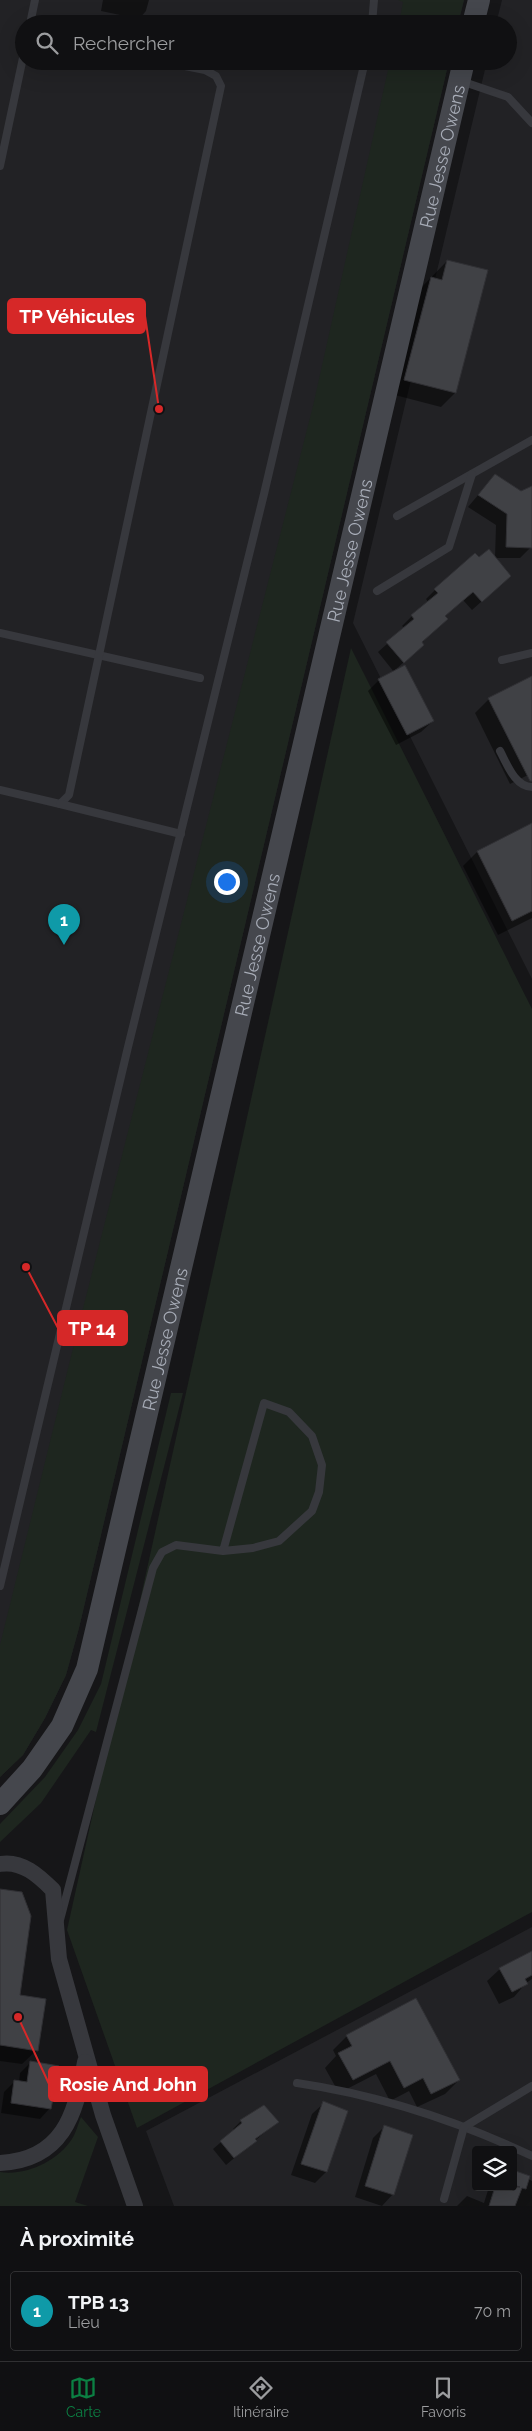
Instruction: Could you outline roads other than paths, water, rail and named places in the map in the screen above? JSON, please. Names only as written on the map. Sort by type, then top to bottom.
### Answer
[{"type":"main road","points":[[475,15],[479,0]]},
{"type":"main road","name":"Rue Jesse Owens","points":[[0,1804],[32,1769],[62,1726],[87,1669],[462,71]]},
{"type":"street","points":[[0,1864],[7,1862],[33,1870],[54,1890],[59,1959],[86,2057],[135,2206]]},
{"type":"street","points":[[0,2163],[19,2162],[42,2152],[62,2135],[73,2112],[86,2057]]},
{"type":"lane","points":[[32,15],[35,0]]},
{"type":"lane","points":[[372,15],[373,0]]},
{"type":"lane","points":[[0,166],[20,70]]},
{"type":"lane","points":[[60,804],[69,795],[221,86],[216,76],[205,70]]},
{"type":"lane","points":[[0,1586],[180,834],[264,494],[363,70]]},
{"type":"lane","points":[[462,71],[508,97],[532,123]]},
{"type":"lane","points":[[397,516],[532,440]]},
{"type":"lane","points":[[377,591],[449,547],[472,474]]},
{"type":"lane","points":[[0,633],[200,678]]},
{"type":"lane","points":[[502,660],[532,653]]},
{"type":"lane","points":[[500,751],[516,780],[526,787],[532,787]]},
{"type":"lane","points":[[0,790],[180,834]]},
{"type":"lane","points":[[58,1930],[153,1568],[162,1552],[176,1545],[223,1551],[253,1548],[279,1541],[312,1512],[320,1492],[322,1465],[312,1436],[289,1412],[264,1403],[223,1551]]},
{"type":"lane","points":[[297,2083],[341,2090],[393,2104],[464,2127],[532,2156]]},
{"type":"lane","points":[[444,2199],[464,2127],[532,2086]]},
{"type":"place","name":"TP Véhicules","points":[[159,409]]},
{"type":"place","name":"TPB 13","points":[[64,945]]},
{"type":"place","name":"TP 14","points":[[26,1267]]},
{"type":"place","name":"Rosie And John","points":[[18,2017]]}]
